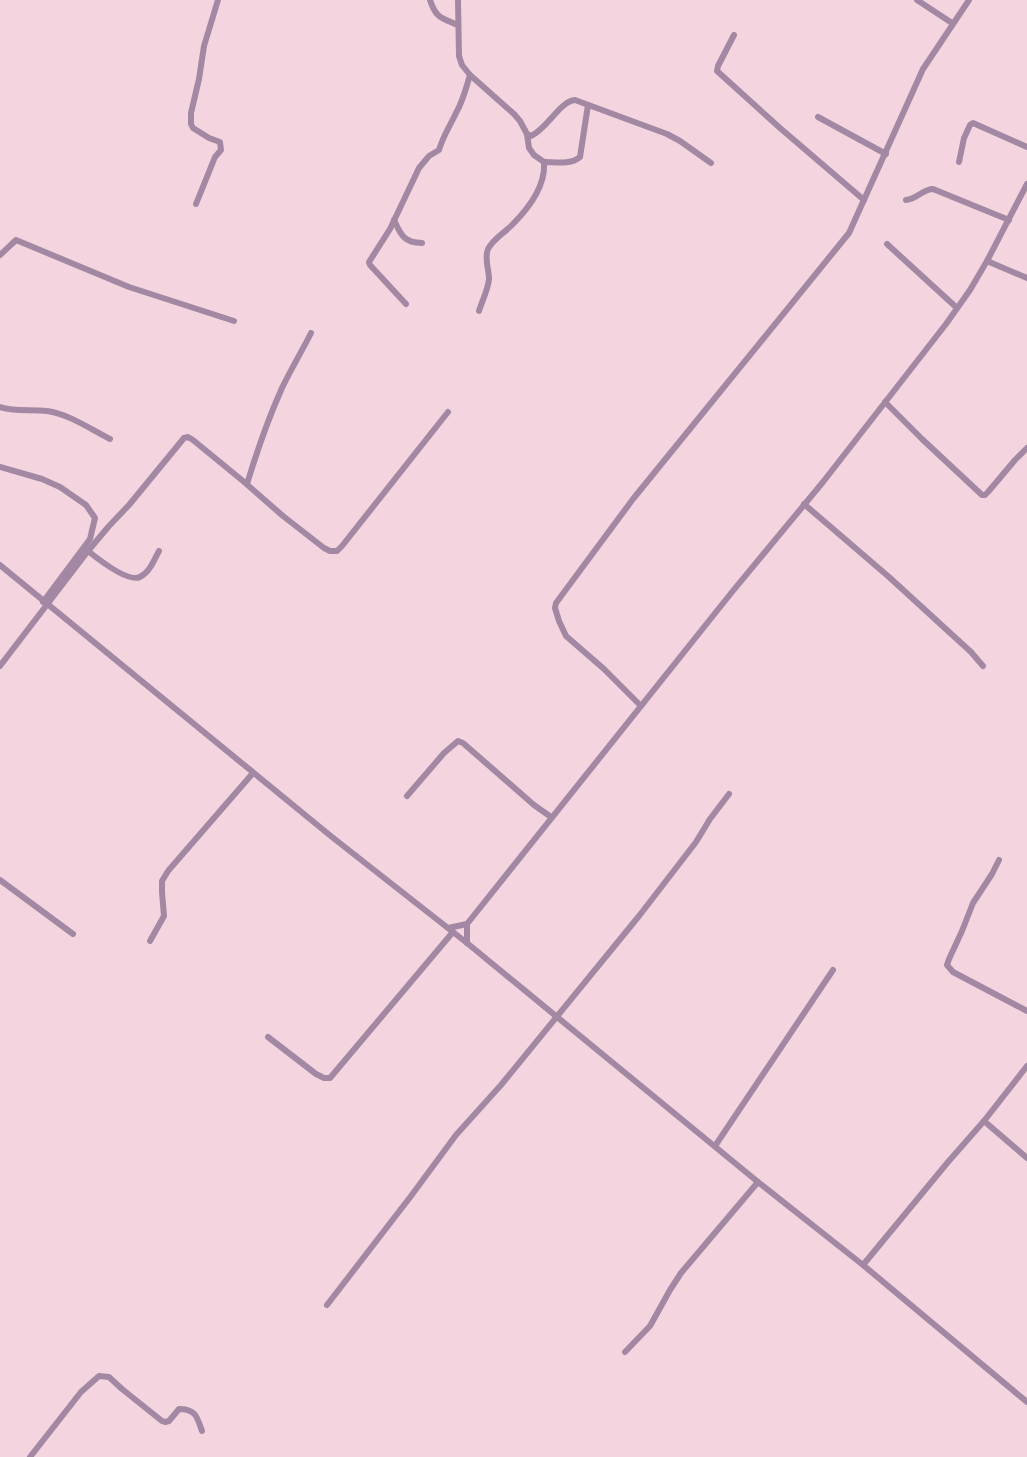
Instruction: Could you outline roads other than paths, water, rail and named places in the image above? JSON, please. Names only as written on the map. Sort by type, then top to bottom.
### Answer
[{"type":"street","points":[[196,204],[215,157],[221,150],[220,142],[209,138],[193,128],[191,124],[191,113],[199,79],[204,46],[218,0]]},
{"type":"street","points":[[430,0],[437,16],[458,25]]},
{"type":"street","points":[[458,0],[459,56],[462,65],[470,75],[514,114],[527,134],[529,148],[534,155],[544,162],[568,162],[576,160],[580,157],[588,105]]},
{"type":"street","points":[[917,0],[952,23]]},
{"type":"street","points":[[641,706],[604,669],[566,636],[555,608],[556,603],[633,499],[840,247],[849,233],[886,154],[923,68],[969,0]]},
{"type":"street","points":[[734,35],[717,70],[780,128],[864,200]]},
{"type":"street","points":[[406,304],[370,265],[369,262],[387,235],[419,168],[429,156],[439,150],[443,136],[463,98],[470,75]]},
{"type":"street","points":[[527,134],[531,136],[536,134],[564,104],[575,100],[667,134],[680,141],[710,163]]},
{"type":"street","points":[[818,117],[886,154]]},
{"type":"street","points":[[959,162],[964,138],[971,123],[1027,147]]},
{"type":"street","points":[[479,311],[489,281],[486,261],[488,250],[495,240],[512,225],[530,205],[540,183],[544,162]]},
{"type":"street","points":[[268,1038],[316,1074],[324,1078],[330,1078],[451,930],[467,924],[551,817],[804,504],[957,308],[987,261],[1027,184]]},
{"type":"street","points":[[906,200],[912,199],[929,189],[933,189],[1009,220]]},
{"type":"street","points":[[394,220],[398,230],[406,239],[415,243],[422,243]]},
{"type":"street","points":[[0,255],[16,240],[130,287],[234,321]]},
{"type":"street","points":[[888,244],[957,308]]},
{"type":"street","points":[[987,261],[1027,278]]},
{"type":"street","points":[[247,484],[273,408],[282,387],[311,333]]},
{"type":"street","points":[[885,402],[982,495],[985,495],[988,492],[1027,448]]},
{"type":"street","points":[[0,407],[11,410],[46,411],[60,414],[110,439]]},
{"type":"street","points":[[45,603],[184,438],[188,437],[193,440],[247,484],[283,516],[324,548],[330,551],[337,551],[448,412]]},
{"type":"street","points":[[0,467],[42,479],[60,487],[86,505],[95,518],[90,539],[0,666]]},
{"type":"street","points":[[804,504],[889,577],[971,652],[983,666]]},
{"type":"street","points":[[88,551],[130,578],[139,578],[147,572],[159,551]]},
{"type":"street","points":[[0,565],[332,838],[467,943],[758,1182],[863,1266],[1027,1402]]},
{"type":"street","points":[[407,796],[444,753],[458,740],[534,805],[551,817]]},
{"type":"street","points":[[150,941],[164,916],[162,881],[168,871],[253,773]]},
{"type":"street","points":[[327,1305],[456,1135],[501,1084],[639,916],[696,842],[710,819],[729,794]]},
{"type":"street","points":[[999,860],[992,874],[973,903],[947,965],[953,972],[1027,1011]]},
{"type":"street","points":[[1,882],[73,934]]},
{"type":"street","points":[[467,924],[467,943]]},
{"type":"street","points":[[714,1146],[833,970]]},
{"type":"street","points":[[863,1266],[948,1162],[984,1121],[1027,1066]]},
{"type":"street","points":[[984,1121],[1027,1158]]},
{"type":"street","points":[[625,1352],[650,1326],[681,1273],[758,1182]]},
{"type":"street","points":[[30,1457],[81,1392],[99,1376],[109,1377],[162,1421],[169,1421],[179,1409],[192,1411],[197,1417],[202,1432]]}]
